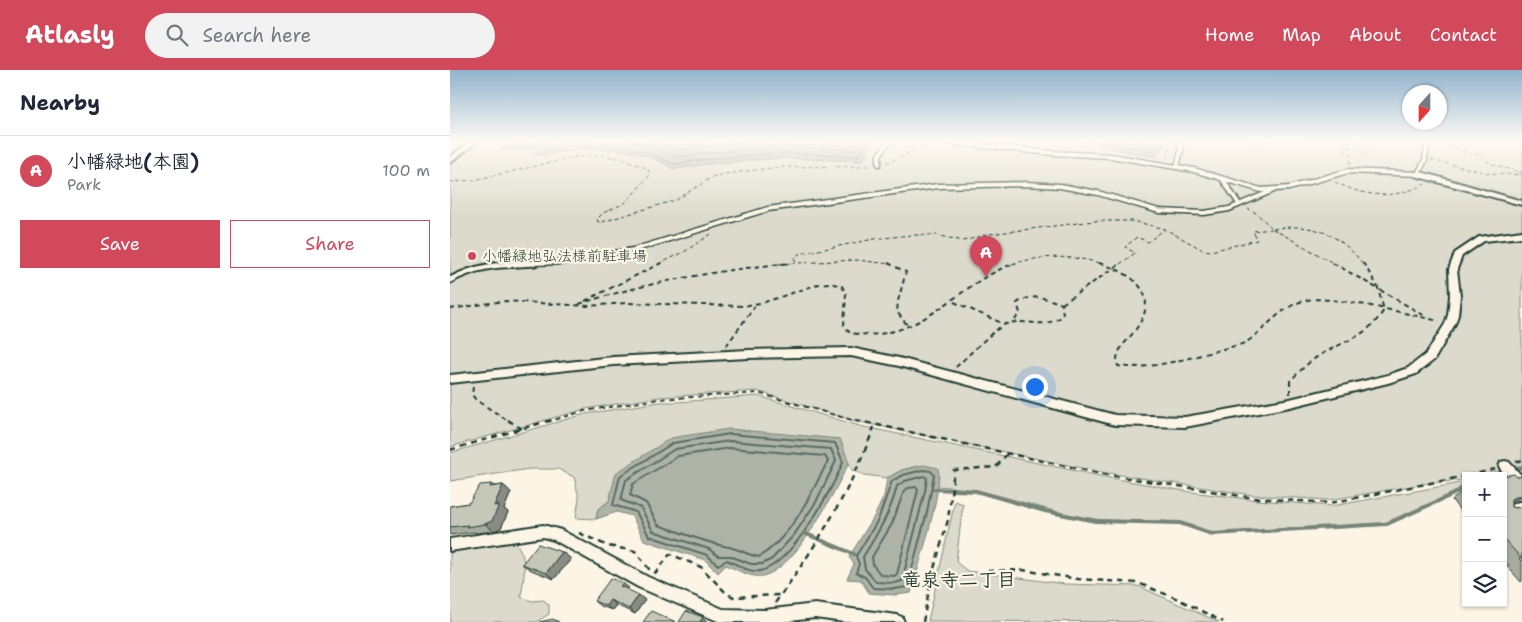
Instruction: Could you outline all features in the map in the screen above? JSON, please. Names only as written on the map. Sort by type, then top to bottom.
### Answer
[{"type":"street","points":[[1418,174],[1522,204]]},
{"type":"street","points":[[450,379],[613,361],[721,355],[851,352],[947,375],[1115,420],[1185,422],[1290,403],[1388,379],[1412,371],[1430,357],[1450,324],[1455,296],[1453,269],[1458,255],[1482,240],[1522,234]]},
{"type":"street","points":[[1505,466],[1522,484]]},
{"type":"street","points":[[450,545],[543,532],[556,534],[643,582],[723,616],[765,617],[815,611],[896,622]]},
{"type":"lane","points":[[1177,167],[1194,170],[1261,190],[1274,190],[1300,186],[1325,177],[1352,171],[1418,174],[1422,167]]},
{"type":"lane","points":[[1223,179],[1239,204]]},
{"type":"lane","points":[[450,280],[469,270],[494,266],[562,262],[633,250],[710,225],[809,202],[938,186],[1026,184],[1060,186],[1098,193],[1159,210],[1204,213],[1229,209],[1274,190]]},
{"type":"lane","points":[[1507,510],[1522,504]]},
{"type":"path","points":[[450,182],[474,180],[531,167]]},
{"type":"path","points":[[643,167],[648,169],[650,175],[648,180],[625,203],[603,213],[598,218],[598,222],[676,200],[719,175],[779,167],[847,167]]},
{"type":"path","points":[[1352,167],[1352,171]]},
{"type":"path","points":[[1466,167],[1484,173],[1508,176],[1522,174]]},
{"type":"path","points":[[1501,167],[1522,174]]},
{"type":"path","points":[[1325,177],[1345,188],[1358,192],[1394,196],[1408,194],[1433,179]]},
{"type":"path","points":[[1239,204],[1256,214],[1273,229],[1436,320]]},
{"type":"path","points":[[796,262],[795,257],[799,254],[874,239],[912,235],[936,235],[963,241],[990,234],[1057,224],[1120,220],[1146,223],[1165,229],[1206,251],[1257,240],[1253,231],[1292,226],[1306,227],[1334,237],[1349,249],[1378,288],[1384,310],[1378,321],[1358,338],[1313,360],[1290,381],[1290,403]]},
{"type":"path","points":[[578,304],[700,243],[714,230],[710,225]]},
{"type":"path","points":[[1062,304],[1135,253],[1125,247],[1137,237],[1148,242],[1165,229]]},
{"type":"path","points":[[450,308],[507,300],[540,304],[578,304],[587,306],[628,303],[733,307],[756,304],[812,286],[832,283],[843,286],[846,289],[847,300],[842,322],[846,332],[853,335],[868,335],[908,326],[953,302],[992,274],[1011,265],[1047,257],[1079,258],[1095,261],[1114,269],[1140,285],[1146,298],[1147,308],[1141,326],[1118,350],[1116,358],[1118,366],[1130,368],[1190,358],[1247,342],[1278,313],[1303,301],[1326,300],[1450,324]]},
{"type":"path","points":[[578,304],[617,292],[691,276],[824,259],[854,260],[900,266],[906,272],[906,281],[897,311],[898,316],[908,326]]},
{"type":"path","points":[[1014,321],[1020,313],[1017,303],[1026,296],[1042,297],[1062,304]]},
{"type":"path","points":[[953,302],[1004,324]]},
{"type":"path","points":[[721,355],[728,342],[756,304]]},
{"type":"path","points":[[947,375],[1004,324],[1014,321],[1039,326],[1056,322],[1063,316],[1062,304]]},
{"type":"path","points":[[478,375],[472,390],[472,395],[476,400],[522,429]]},
{"type":"path","points":[[450,450],[584,411],[659,399],[758,393],[874,426],[1102,474],[1255,498],[1330,503],[1380,495],[1462,477]]},
{"type":"path","points":[[765,617],[822,531],[867,451],[874,426]]},
{"type":"path","points":[[923,622],[931,579],[948,520],[954,470],[996,467],[1007,454]]},
{"type":"path","points":[[567,540],[574,534],[582,533],[607,546],[630,549],[641,556],[645,567],[656,573],[670,554],[701,567],[728,594],[734,597],[781,595]]},
{"type":"path","points":[[988,571],[1023,570],[1078,579],[1138,583],[1178,599],[1223,622]]},
{"type":"shaded area","points":[[450,167],[1522,167],[1522,474],[1462,472],[1462,480],[1429,483],[1329,500],[1252,495],[1101,472],[855,421],[757,391],[660,397],[585,409],[450,447]]},
{"type":"shaded area","points":[[758,396],[860,426],[1105,477],[1191,492],[1257,500],[1332,506],[1462,483],[1462,485],[1452,494],[1384,523],[1212,533],[1184,523],[1080,517],[975,490],[937,486],[939,475],[917,466],[902,470],[887,478],[864,475],[852,470],[849,463],[609,501],[598,509],[596,519],[576,518],[579,498],[574,477],[558,469],[529,469],[450,481],[450,453],[585,414],[659,402]]},
{"type":"shaded area","points":[[955,501],[963,504],[956,562],[967,571],[1065,584],[1138,586],[1219,622],[928,621]]},
{"type":"shaded area","points":[[515,541],[524,561],[521,597],[532,601],[544,600],[549,605],[549,614],[536,622],[450,622],[450,550]]},
{"type":"water","points":[[669,167],[689,167],[673,169]]},
{"type":"water","points":[[729,429],[840,439],[849,463],[813,527],[789,559],[776,570],[763,576],[753,576],[726,565],[718,573],[705,560],[644,540],[632,516],[617,512],[596,519],[598,509],[609,501],[616,473],[671,438]]},
{"type":"water","points":[[923,465],[938,468],[939,479],[934,511],[911,593],[895,595],[869,593],[861,580],[847,579],[854,564],[849,557],[875,515],[884,496],[887,478],[902,470]]},
{"type":"building","points":[[1514,474],[1517,477],[1522,476],[1522,495],[1511,499],[1511,507],[1522,506],[1522,562],[1519,559],[1521,558],[1507,542],[1507,475]]},
{"type":"building","points":[[491,484],[490,487],[503,485],[494,506],[499,505],[492,521],[467,527],[468,525],[450,527],[450,506],[469,503],[480,485]]},
{"type":"building","points":[[538,544],[562,552],[546,573],[522,564]]},
{"type":"building","points":[[611,578],[623,583],[620,586],[639,595],[629,609],[610,600],[606,606],[594,601]]},
{"type":"building","points":[[651,611],[676,622],[643,622]]},
{"type":"building","points":[[686,611],[703,617],[700,622],[679,622]]},
{"type":"building","points":[[553,619],[559,622],[539,622]]},
{"type":"waterway","points":[[1513,469],[1522,467]]},
{"type":"waterway","points":[[934,489],[976,491],[1045,511],[1096,521],[1180,523],[1212,534],[1387,524],[1462,489]]},
{"type":"waterway","points":[[804,533],[854,554]]},
{"type":"place","name":"小幡緑地弘法様前駐車場","points":[[472,256]]},
{"type":"place","name":"小幡緑地(本園)","points":[[986,277]]},
{"type":"district","name":"竜泉寺二丁目","points":[[959,579]]}]
